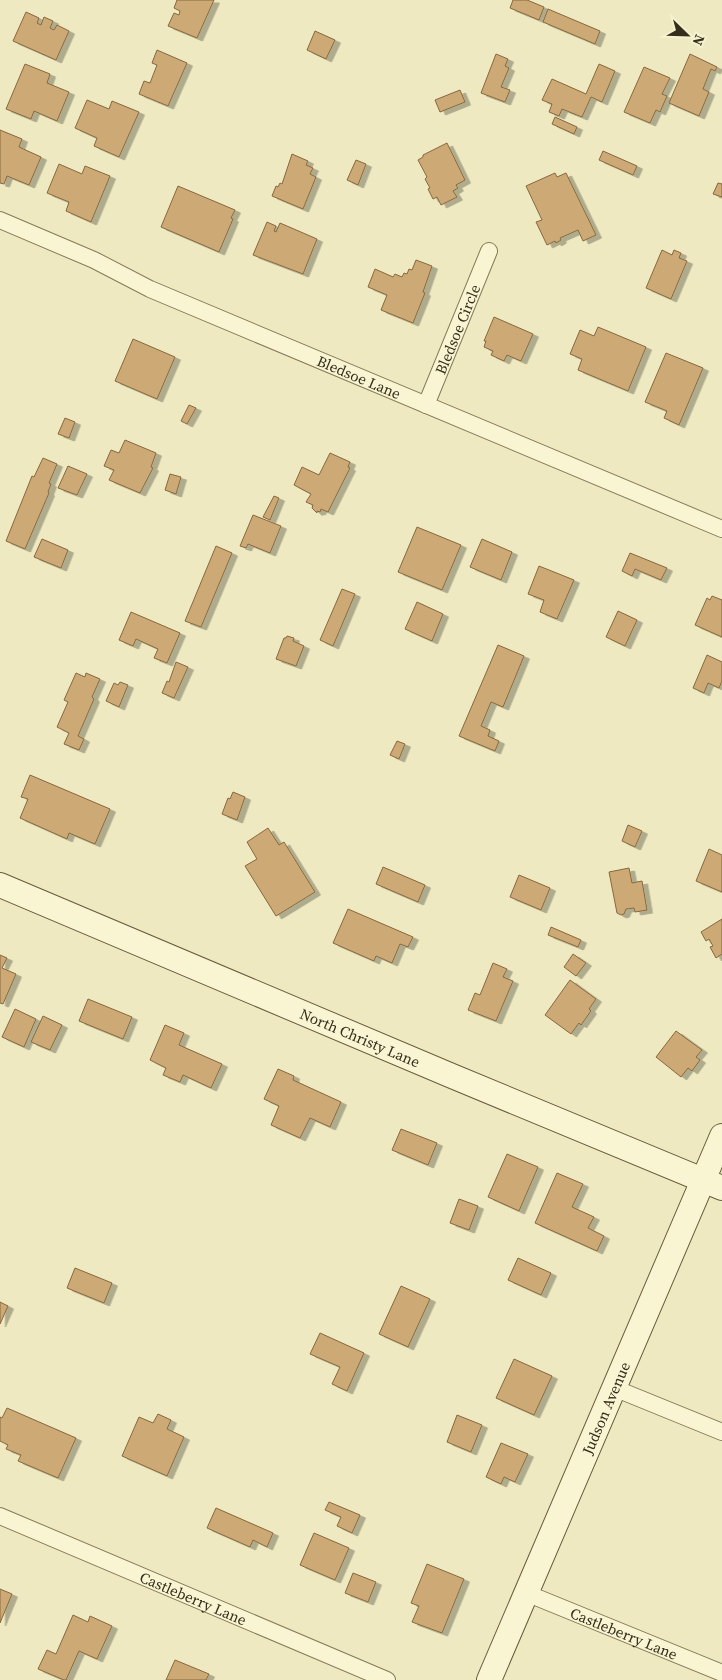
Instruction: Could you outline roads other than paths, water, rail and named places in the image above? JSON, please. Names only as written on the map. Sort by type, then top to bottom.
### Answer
[{"type":"street","name":"Bledsoe Lane","points":[[0,220],[94,260],[150,289],[722,529]]},
{"type":"street","name":"Bledsoe Circle","points":[[426,405],[489,251]]},
{"type":"street","name":"North Christy Lane","points":[[0,886],[713,1184]]},
{"type":"street","name":"Judson Avenue","points":[[489,1680],[614,1388],[713,1184],[722,1136]]},
{"type":"street","points":[[614,1388],[722,1432]]},
{"type":"street","name":"Castleberry Lane","points":[[0,1516],[387,1680]]},
{"type":"street","name":"Castleberry Lane","points":[[526,1593],[722,1673]]}]
